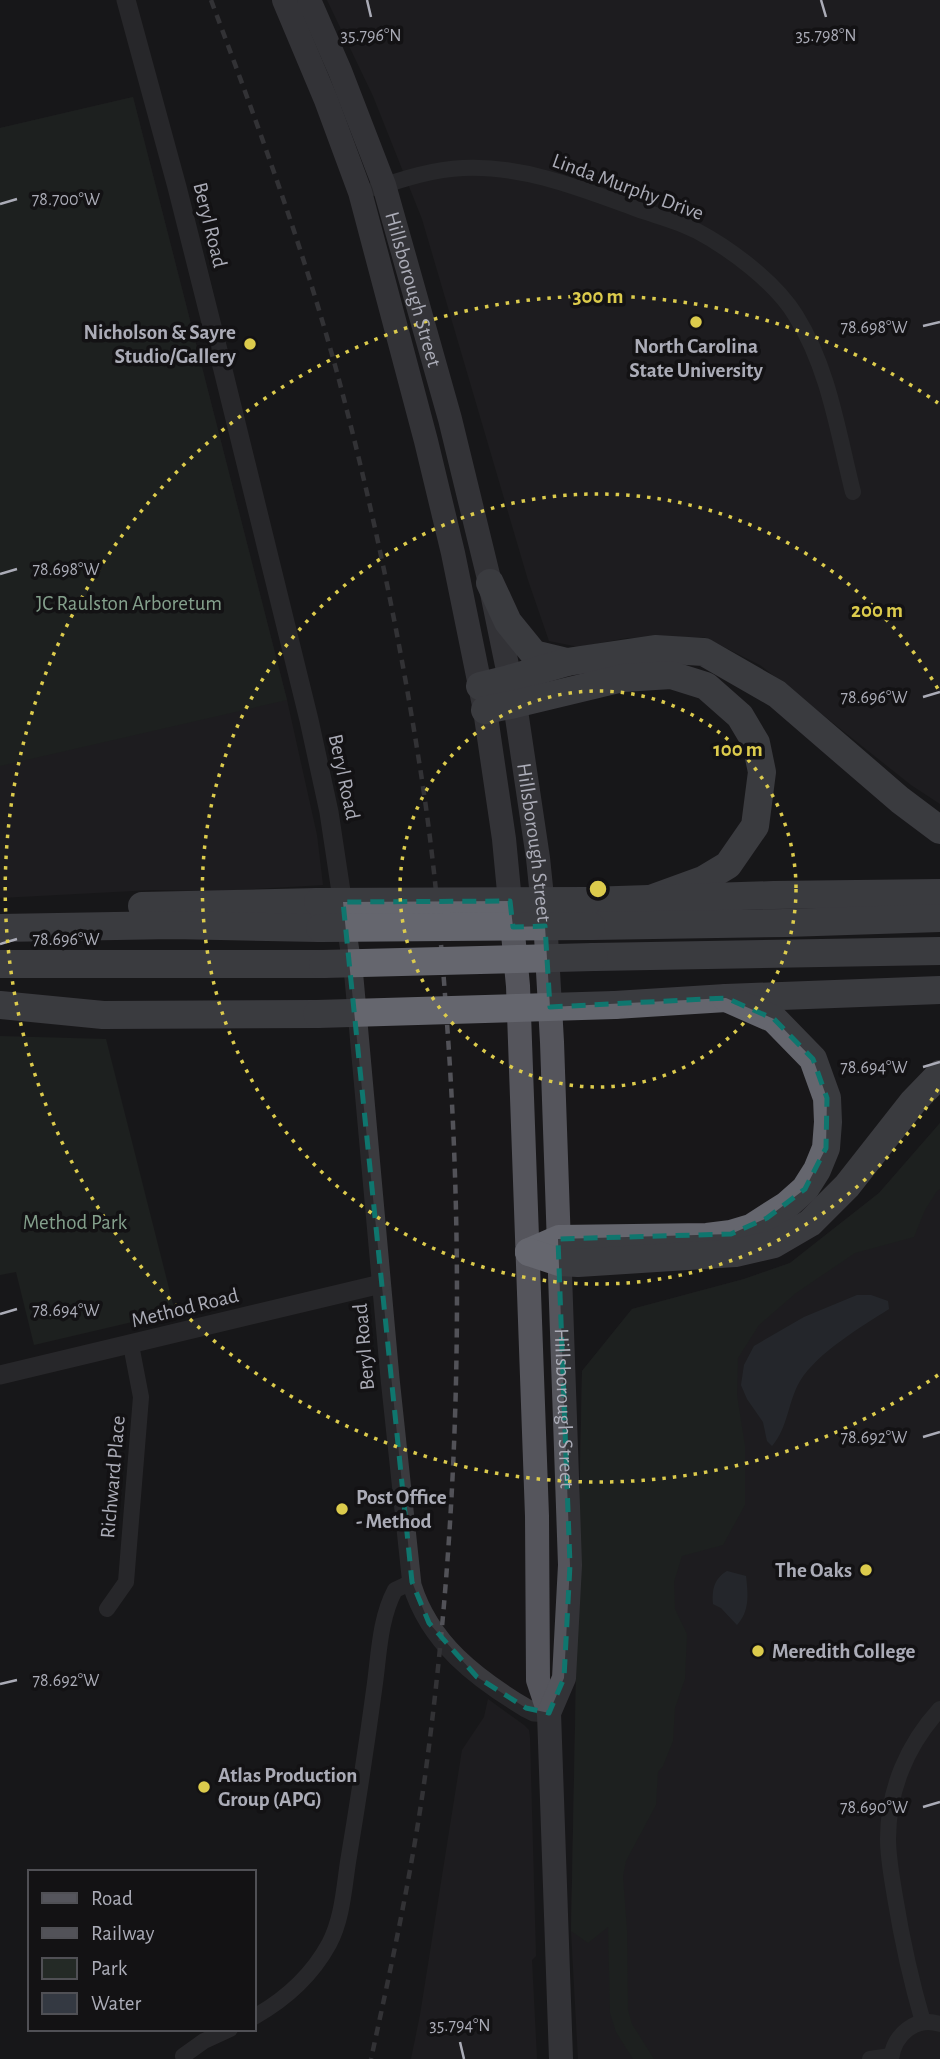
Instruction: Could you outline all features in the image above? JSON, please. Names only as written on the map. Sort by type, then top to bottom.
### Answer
[{"type":"highway","points":[[489,583],[508,622],[534,654],[567,662]]},
{"type":"highway","points":[[512,692],[567,662],[655,649],[704,652],[777,694],[879,783],[940,830]]},
{"type":"highway","points":[[482,698],[624,678],[671,675],[706,686],[740,716],[756,743],[762,772],[755,826],[728,865],[703,880],[648,900],[590,913]]},
{"type":"highway","points":[[648,900],[940,893]]},
{"type":"highway","points":[[0,918],[113,907],[319,915],[590,913],[786,923],[940,918]]},
{"type":"highway","points":[[0,928],[173,925],[319,915]]},
{"type":"highway","points":[[0,964],[323,964],[940,951]]},
{"type":"highway","points":[[0,1005],[103,1015],[317,1014],[615,1005],[940,990]]},
{"type":"highway","points":[[529,1252],[731,1234],[751,1228],[767,1219],[806,1189],[826,1148],[828,1122],[827,1098],[813,1059],[774,1020],[726,998]]},
{"type":"highway","points":[[559,1250],[613,1262],[736,1253],[774,1244],[810,1223],[847,1186],[913,1102],[940,1074]]},
{"type":"main road","name":"Hillsborough Street","points":[[284,0],[326,100],[360,192],[426,441],[453,553],[482,698],[504,839],[518,986],[537,1516],[538,1679],[549,1713],[561,2059]]},
{"type":"main road","name":"Hillsborough Street","points":[[309,0],[384,185],[450,419],[512,692],[538,858],[552,1042],[570,1565],[564,1678],[549,1713]]},
{"type":"street","name":"Beryl Road","points":[[126,0],[221,362],[307,710],[329,811],[354,978],[381,1284],[412,1583],[429,1623],[461,1663],[526,1708],[549,1713]]},
{"type":"street","name":"Linda Murphy Drive","points":[[360,192],[430,173],[463,168],[522,174],[564,183],[696,230],[762,275],[795,314],[813,346],[827,387],[853,492]]},
{"type":"street","name":"Method Road","points":[[0,1375],[381,1284]]},
{"type":"street","name":"Richward Place","points":[[107,1609],[125,1582],[141,1397],[131,1345]]},
{"type":"street","points":[[256,2016],[289,1995],[302,1981],[330,1942],[338,1920],[365,1760],[385,1614],[395,1590],[412,1583]]},
{"type":"street","points":[[923,2022],[907,1965],[888,1840],[891,1804],[901,1767],[919,1734],[940,1709]]},
{"type":"street","points":[[870,2059],[891,2057],[894,2044],[911,2026],[923,2022],[940,2024]]},
{"type":"street","points":[[183,2056],[204,2041],[226,2031]]},
{"type":"highlighted area","points":[[510,901],[513,927],[545,926],[550,1007],[726,998],[774,1019],[813,1059],[827,1098],[826,1148],[805,1189],[767,1218],[731,1234],[558,1239],[570,1565],[564,1678],[549,1713],[526,1708],[477,1677],[429,1623],[412,1582],[343,902]]},
{"type":"shaded area","name":"North Carolina State University","points":[[327,0],[940,0],[940,804],[911,785],[760,665],[704,637],[627,638],[579,647],[549,641],[528,580],[422,219],[373,96]]},
{"type":"shaded area","name":"JC Raulston Arboretum","points":[[133,97],[287,700],[317,835],[323,885],[0,898],[0,128]]},
{"type":"shaded area","name":"Meredith College","points":[[940,1123],[940,2059],[578,2059],[571,1931],[582,1371],[632,1309],[744,1279],[790,1263],[879,1193]]},
{"type":"shaded area","points":[[488,1699],[529,1730],[536,1956],[532,1960],[537,2059],[411,2059],[462,1750],[484,1717]]},
{"type":"green space","name":"JC Raulston Arboretum","points":[[133,97],[287,700],[0,766],[0,128]]},
{"type":"green space","name":"Method Park","points":[[0,1036],[106,1039],[175,1312],[34,1345],[16,1272],[0,1275]]},
{"type":"green space","points":[[940,1123],[940,1189],[925,1210],[914,1237],[855,1253],[796,1293],[759,1325],[738,1358],[737,1395],[745,1446],[745,1505],[723,1545],[682,1556],[674,1582],[675,1609],[687,1634],[685,1679],[675,1708],[673,1741],[658,1772],[656,1805],[626,1861],[623,1876],[628,2010],[632,2024],[654,2059],[633,2059],[616,2032],[610,2013],[608,1927],[588,1943],[571,1931],[582,1371],[632,1309],[744,1279],[790,1263],[879,1193]]},
{"type":"water","points":[[857,1295],[871,1295],[888,1301],[889,1309],[841,1341],[808,1370],[796,1389],[781,1431],[772,1446],[767,1441],[763,1422],[741,1385],[744,1365],[754,1346],[804,1317]]},
{"type":"water","points":[[727,1571],[746,1576],[746,1608],[737,1625],[721,1608],[713,1604],[715,1585],[719,1577]]},
{"type":"railway","points":[[211,0],[296,236],[339,380],[363,474],[394,617],[419,761],[445,990],[453,1116],[457,1303],[456,1396],[446,1583],[421,1806],[402,1915],[371,2059]]},
{"type":"place","name":"North Carolina State University","points":[[696,322]]},
{"type":"place","name":"Nicholson & Sayre Studio/Gallery","points":[[250,344]]},
{"type":"place","name":"Post Office - Method","points":[[342,1509]]},
{"type":"place","name":"The Oaks","points":[[866,1570]]},
{"type":"place","name":"Meredith College","points":[[758,1651]]},
{"type":"place","name":"Atlas Production Group (APG)","points":[[204,1787]]}]
